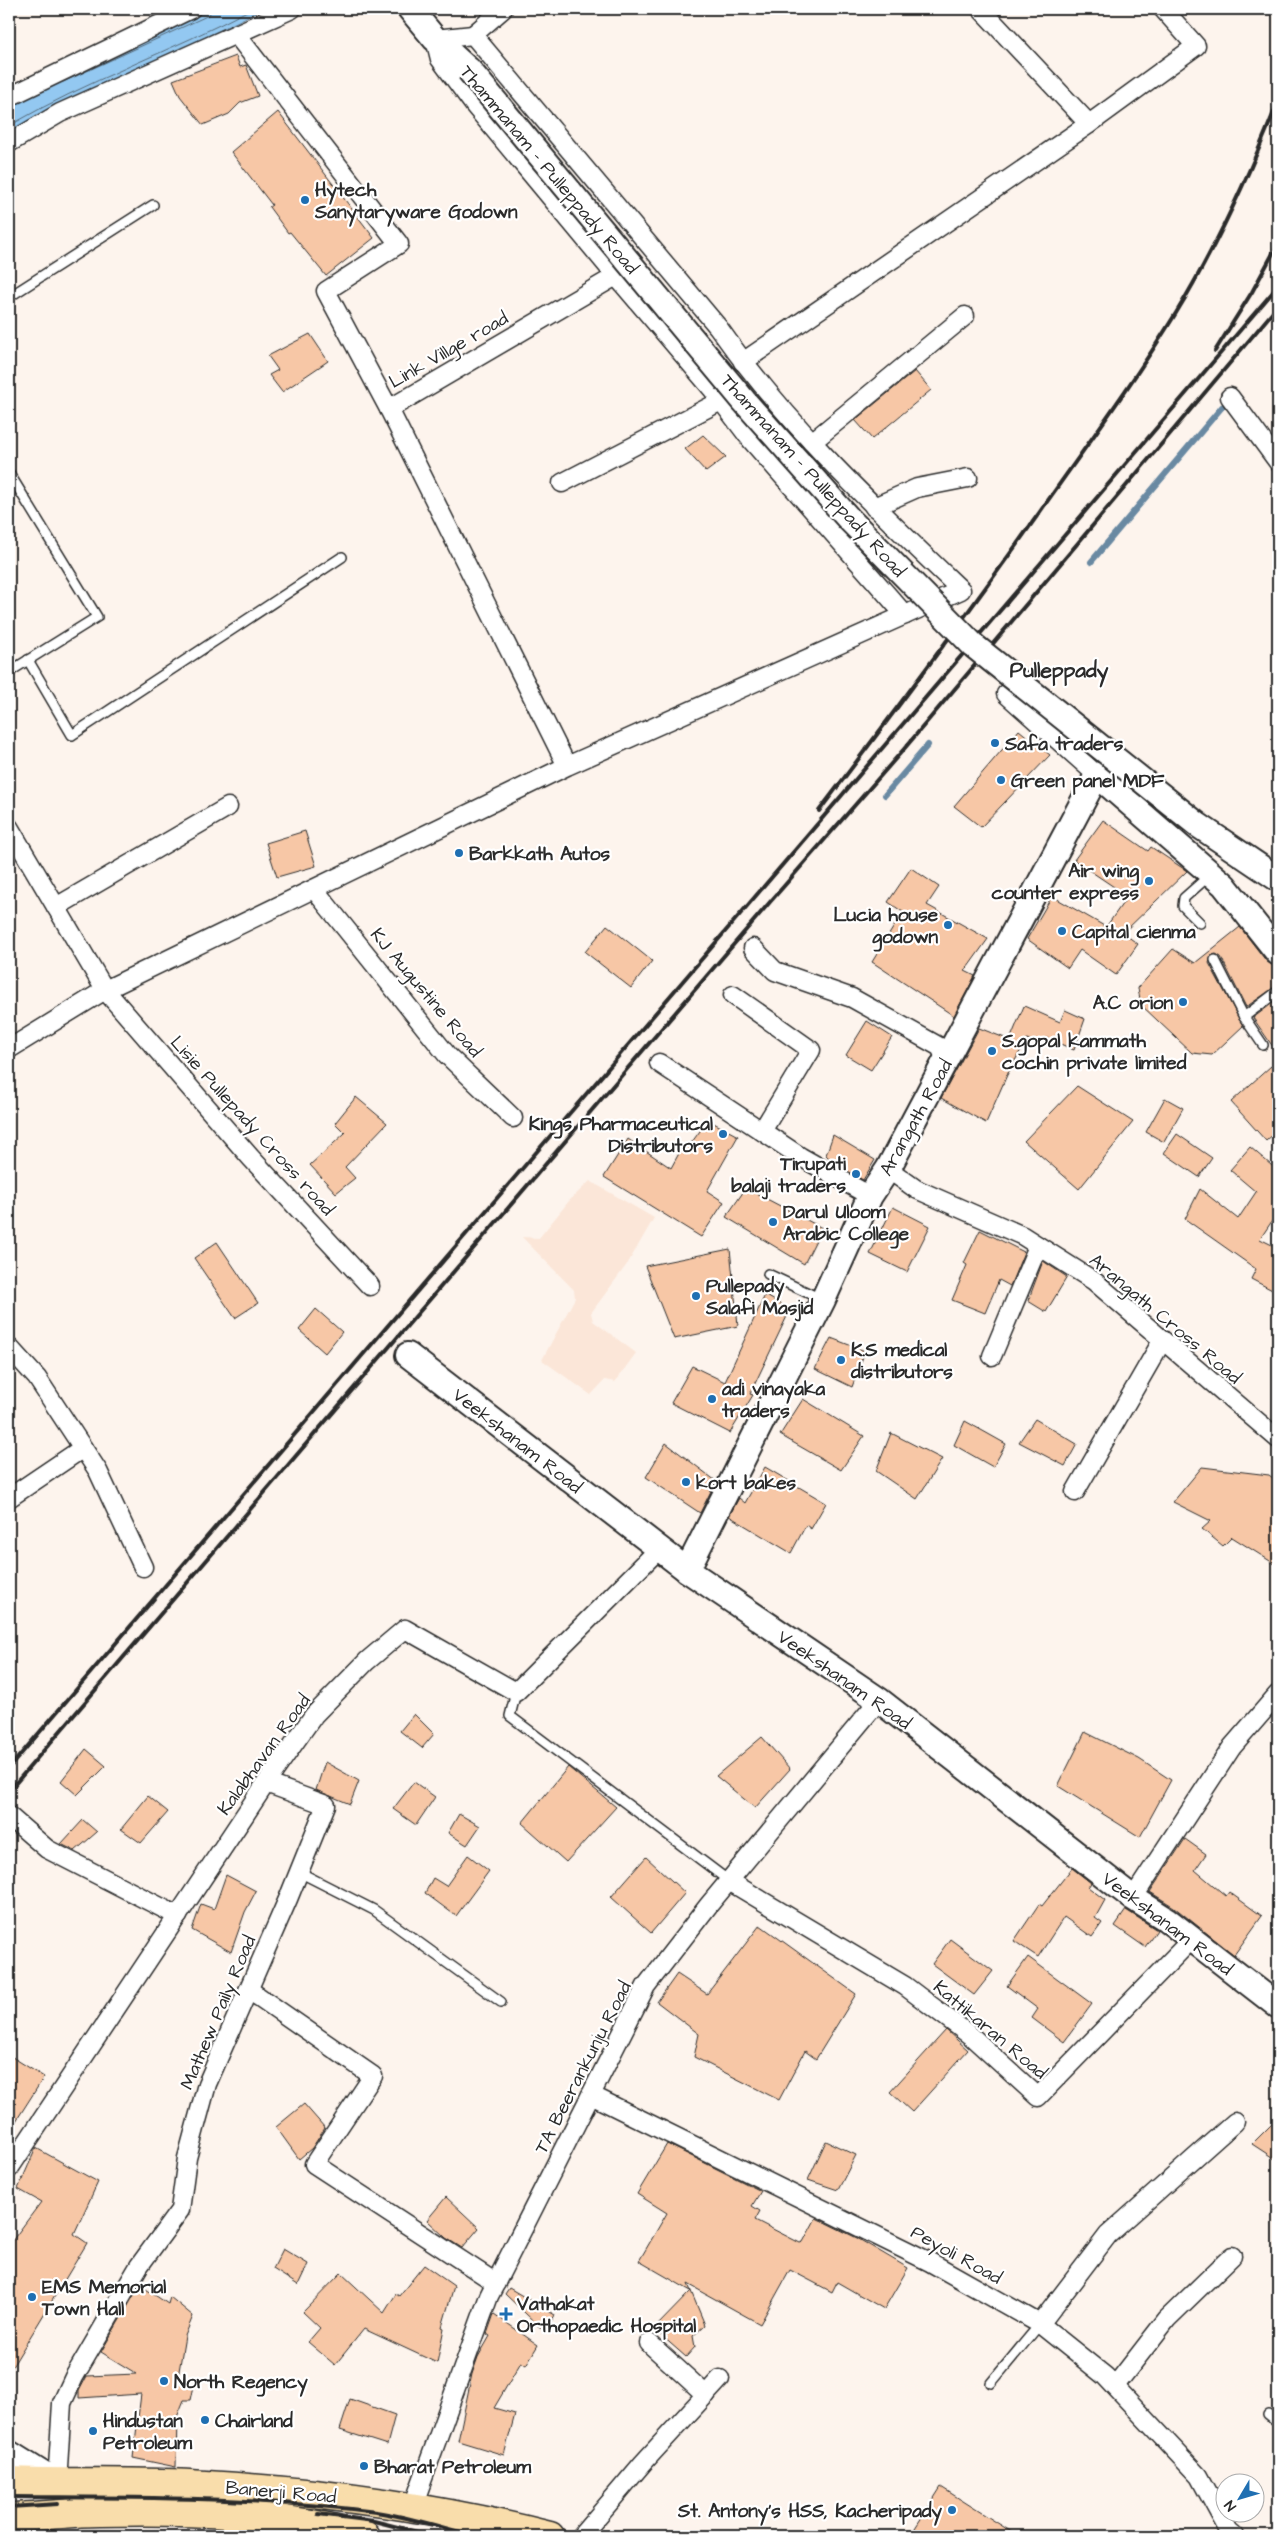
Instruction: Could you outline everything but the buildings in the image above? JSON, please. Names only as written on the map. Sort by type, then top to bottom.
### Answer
[{"type":"main road","name":"Banerji Road","points":[[9,2481],[204,2484],[353,2497],[413,2506],[550,2536]]},
{"type":"main road","points":[[57,2483],[60,2516]]},
{"type":"main road","name":"Banerji Road","points":[[9,2517],[60,2516],[98,2512],[152,2512],[248,2517],[322,2524],[366,2536]]},
{"type":"street","points":[[9,97],[191,9]]},
{"type":"street","points":[[9,143],[60,113],[292,9]]},
{"type":"street","name":"Thammanam - Pulleppady Road","points":[[410,9],[436,39],[484,86],[723,376],[793,457],[849,519],[974,646],[1198,825],[1278,879]]},
{"type":"street","points":[[503,9],[473,35],[436,39],[440,59],[474,105],[721,401],[751,440],[905,615]]},
{"type":"street","points":[[981,9],[1088,124]]},
{"type":"street","points":[[743,362],[1088,124],[1196,46],[1163,9]]},
{"type":"street","points":[[236,34],[399,244],[326,291],[389,409]]},
{"type":"street","points":[[9,1049],[105,990],[567,766],[961,590],[874,507],[812,442],[743,362],[718,327],[473,35]]},
{"type":"street","name":"Link Villge road","points":[[567,766],[389,409],[616,276]]},
{"type":"street","points":[[812,442],[965,316]]},
{"type":"street","points":[[1230,397],[1278,462]]},
{"type":"street","points":[[562,483],[721,401]]},
{"type":"street","points":[[874,507],[917,488],[968,478]]},
{"type":"street","points":[[1006,694],[1224,885],[1278,953]]},
{"type":"street","name":"Arangath Road","points":[[688,1570],[823,1300],[870,1196],[888,1169],[1097,775]]},
{"type":"street","points":[[56,907],[228,807]]},
{"type":"street","name":"Lisie Pullepady Cross road","points":[[9,827],[105,990],[251,1158],[370,1286]]},
{"type":"street","name":"KJ Augustine Road","points":[[314,889],[447,1055],[513,1118]]},
{"type":"street","points":[[753,948],[775,971],[816,984],[865,1004],[940,1047],[946,1059]]},
{"type":"street","points":[[733,995],[811,1050],[762,1131]]},
{"type":"street","points":[[659,1063],[801,1157],[870,1196]]},
{"type":"street","name":"Arangath Cross Road","points":[[888,1169],[916,1189],[1023,1236],[1094,1281],[1278,1439]]},
{"type":"street","points":[[992,1356],[1038,1246]]},
{"type":"street","points":[[1075,1492],[1162,1341]]},
{"type":"street","points":[[9,1347],[37,1378],[98,1471],[143,1567]]},
{"type":"street","name":"Veekshanam Road","points":[[408,1355],[659,1549],[879,1700],[1133,1898],[1166,1919],[1278,2006]]},
{"type":"street","points":[[9,1498],[82,1448]]},
{"type":"street","points":[[516,1692],[659,1549]]},
{"type":"street","name":"Kalabhavan Road","points":[[9,2169],[266,1783],[314,1715],[367,1660],[406,1629],[516,1692]]},
{"type":"street","points":[[1133,1898],[1232,1747],[1278,1694]]},
{"type":"street","name":"TA Beerankunju Road","points":[[413,2506],[489,2296],[646,1986],[729,1881],[879,1700]]},
{"type":"street","name":"Mathew Paily Road","points":[[57,2483],[62,2404],[74,2377],[139,2266],[180,2210],[187,2158],[208,2084],[250,1990],[326,1805],[266,1783]]},
{"type":"street","points":[[9,1816],[47,1849],[178,1916]]},
{"type":"street","name":"Kattikaran Road","points":[[729,1881],[905,1986],[971,2036],[1038,2097],[1191,1940]]},
{"type":"street","points":[[250,1990],[373,2076],[314,2164],[496,2283]]},
{"type":"street","name":"Peyoli Road","points":[[591,2095],[930,2262],[1040,2324],[1114,2386],[1199,2476],[1229,2531],[1236,2536]]},
{"type":"street","points":[[1040,2324],[1108,2235],[1235,2122]]},
{"type":"street","points":[[1114,2386],[1167,2319],[1232,2256]]},
{"type":"street","points":[[649,2343],[706,2395]]},
{"type":"street","points":[[581,2536],[643,2463],[720,2380]]},
{"type":"street","points":[[9,2453],[57,2483]]},
{"type":"lane","points":[[9,297],[153,205]]},
{"type":"lane","points":[[9,473],[97,617],[9,672]]},
{"type":"lane","points":[[28,660],[72,735],[342,557]]},
{"type":"lane","points":[[1200,923],[1183,906],[1184,898],[1211,874]]},
{"type":"lane","points":[[1215,960],[1244,1017],[1262,1045]]},
{"type":"lane","points":[[1244,1017],[1278,991]]},
{"type":"lane","points":[[768,1274],[823,1300]]},
{"type":"lane","points":[[516,1692],[510,1716],[729,1881]]},
{"type":"lane","points":[[299,1872],[374,1910],[500,2002]]},
{"type":"lane","points":[[991,2383],[1040,2324]]},
{"type":"lane","points":[[1268,2415],[1278,2423]]},
{"type":"shaded area","points":[[590,1181],[654,1218],[628,1263],[591,1313],[593,1321],[636,1353],[615,1382],[605,1380],[591,1395],[542,1360],[575,1298],[574,1290],[522,1237],[539,1238],[569,1201]]},
{"type":"water","points":[[212,9],[262,9],[71,99],[9,132],[9,105],[41,86]]},
{"type":"waterway","points":[[1091,562],[1222,407]]},
{"type":"waterway","points":[[885,795],[928,745]]},
{"type":"railway","points":[[819,811],[929,665],[1010,553],[1108,416],[1160,339],[1191,288],[1219,236],[1256,156],[1278,102]]},
{"type":"railway","points":[[1215,351],[1252,292],[1278,244]]},
{"type":"railway","points":[[9,1768],[1278,286]]},
{"type":"railway","points":[[9,1791],[770,902],[904,749],[1278,306]]},
{"type":"railway","points":[[9,2497],[147,2498],[285,2503],[389,2514],[476,2536]]},
{"type":"railway","points":[[9,2507],[58,2504]]},
{"type":"railway","points":[[318,2514],[374,2521],[433,2536]]},
{"type":"place","name":"Hytech Sanytaryware Godown","points":[[305,200]]},
{"type":"place","name":"Safa traders","points":[[995,743]]},
{"type":"place","name":"Green panel MDF","points":[[1001,780]]},
{"type":"place","name":"Barkkath Autos","points":[[459,853]]},
{"type":"place","name":"Air wing counter express","points":[[1149,881]]},
{"type":"place","name":"Lucia house godown","points":[[948,925]]},
{"type":"place","name":"Capital cienma","points":[[1062,931]]},
{"type":"place","name":"A.C orion","points":[[1183,1002]]},
{"type":"place","name":"S.gopal kammath cochin private limited","points":[[992,1051]]},
{"type":"place","name":"Kings Pharmaceutical Distributors","points":[[723,1134]]},
{"type":"place","name":"Tirupati balaji traders","points":[[856,1174]]},
{"type":"place","name":"Darul Uloom Arabic College","points":[[773,1222]]},
{"type":"place","name":"Pullepady Salafi Masjid","points":[[696,1296]]},
{"type":"place","name":"K.S medical distributors","points":[[841,1360]]},
{"type":"place","name":"adi vinayaka traders","points":[[712,1399]]},
{"type":"place","name":"kort bakes","points":[[686,1482]]},
{"type":"place","name":"EMS Memorial Town Hall","points":[[32,2297]]},
{"type":"place","name":"Vathakat Orthopaedic Hospital","points":[[506,2314]]},
{"type":"place","name":"North Regency","points":[[164,2381]]},
{"type":"place","name":"Chairland","points":[[205,2420]]},
{"type":"place","name":"Hindustan Petroleum","points":[[93,2431]]},
{"type":"place","name":"Bharat Petroleum","points":[[364,2466]]},
{"type":"place","name":"St. Antony's HSS, Kacheripady","points":[[952,2510]]},
{"type":"district","name":"Pulleppady","points":[[1059,670]]}]
